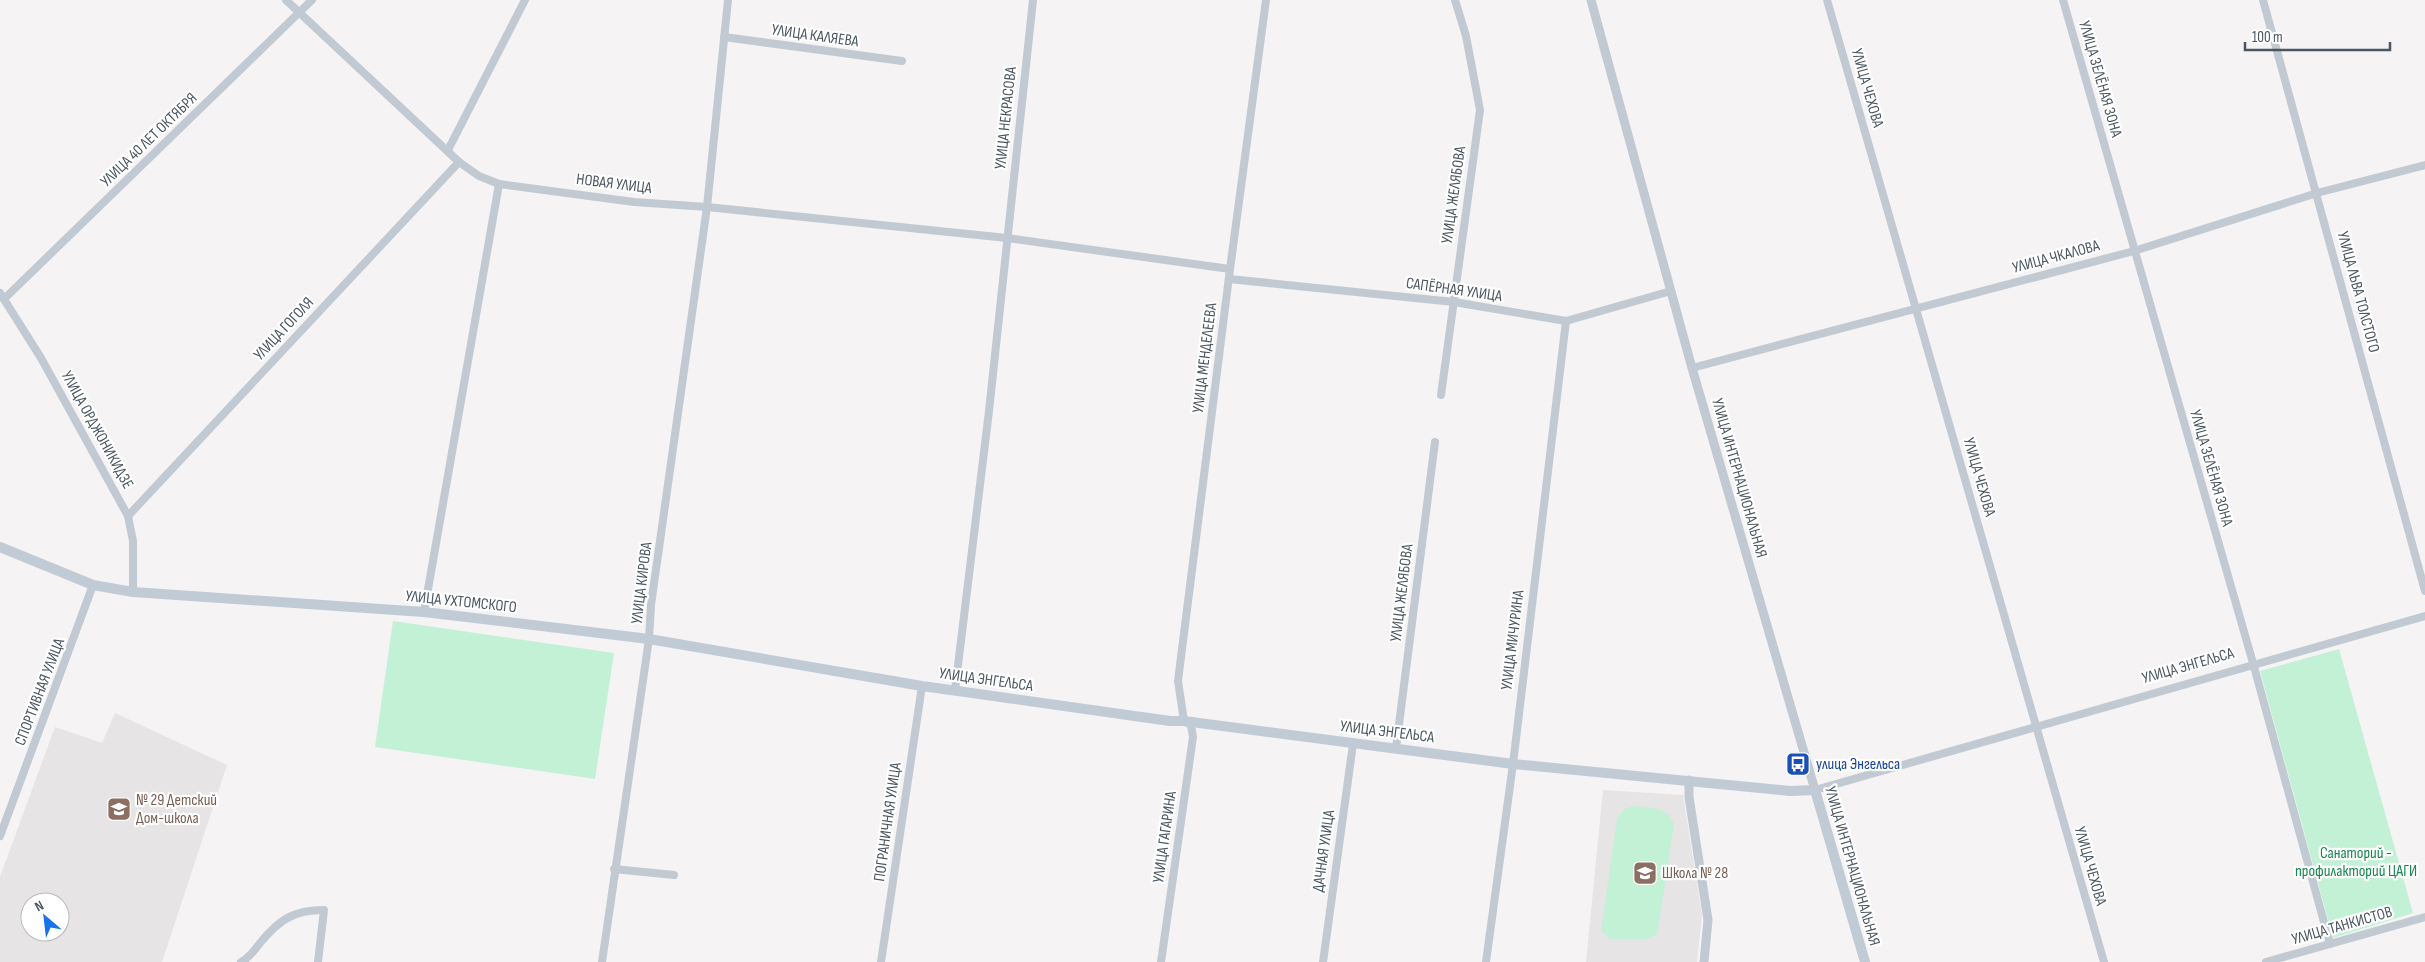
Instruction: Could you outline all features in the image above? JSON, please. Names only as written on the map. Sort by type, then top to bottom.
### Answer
[{"type":"main road","name":"УЛИЦА УХТОМСКОГО","points":[[0,548],[93,585],[133,592],[424,612],[649,639],[922,686]]},
{"type":"main road","name":"УЛИЦА ЭНГЕЛЬСА","points":[[922,686],[1170,721],[1184,720],[1513,764],[1689,780],[1793,792],[1814,790]]},
{"type":"main road","name":"УЛИЦА ИНТЕРНАЦИОНАЛЬНАЯ","points":[[1814,790],[1865,962]]},
{"type":"street","name":"НОВАЯ УЛИЦА","points":[[286,0],[459,162],[479,176],[499,184],[634,202],[707,207],[1007,238]]},
{"type":"street","name":"УЛИЦА 40 ЛЕТ ОКТЯБРЯ","points":[[2,296],[312,0]]},
{"type":"street","points":[[448,150],[526,0]]},
{"type":"street","points":[[707,207],[728,0]]},
{"type":"street","name":"УЛИЦА НЕКРАСОВА","points":[[955,690],[1033,0]]},
{"type":"street","name":"УЛИЦА МЕНДЕЛЕЕВА","points":[[1184,720],[1178,680],[1266,0]]},
{"type":"street","name":"УЛИЦА ЖЕЛЯБОВА","points":[[1441,395],[1480,110],[1466,36],[1455,0]]},
{"type":"street","name":"УЛИЦА ИНТЕРНАЦИОНАЛЬНАЯ","points":[[1591,0],[1692,368],[1814,790]]},
{"type":"street","name":"УЛИЦА ЧЕХОВА","points":[[1827,0],[2104,962]]},
{"type":"street","name":"УЛИЦА ЗЕЛЁНАЯ ЗОНА","points":[[2063,0],[2253,663],[2330,944]]},
{"type":"street","name":"УЛИЦА ЛЬВА ТОЛСТОГО","points":[[2263,0],[2425,591]]},
{"type":"street","name":"УЛИЦА КАЛЯЕВА","points":[[724,37],[902,62]]},
{"type":"street","name":"УЛИЦА ГОГОЛЯ","points":[[128,516],[459,162]]},
{"type":"street","name":"УЛИЦА ЧКАЛОВА","points":[[1692,368],[2134,251],[2317,193],[2425,165]]},
{"type":"street","points":[[424,612],[499,184]]},
{"type":"street","name":"УЛИЦА КИРОВА","points":[[602,962],[614,869],[649,639],[651,605],[707,207]]},
{"type":"street","points":[[1007,238],[1230,269]]},
{"type":"street","name":"САПЁРНАЯ УЛИЦА","points":[[1229,279],[1454,302],[1566,321],[1672,291]]},
{"type":"street","name":"УЛИЦА ОРДЖОНИКИДЗЕ","points":[[2,296],[41,358],[128,516],[133,541],[133,592]]},
{"type":"street","name":"УЛИЦА МИЧУРИНА","points":[[1486,962],[1513,764],[1566,321]]},
{"type":"street","name":"УЛИЦА ЖЕЛЯБОВА","points":[[1396,748],[1435,442]]},
{"type":"street","name":"СПОРТИВНАЯ УЛИЦА","points":[[0,836],[93,585]]},
{"type":"street","name":"УЛИЦА ЭНГЕЛЬСА","points":[[1814,790],[2035,725],[2425,616]]},
{"type":"street","name":"ПОГРАНИЧНАЯ УЛИЦА","points":[[881,962],[922,686]]},
{"type":"street","name":"УЛИЦА ГАГАРИНА","points":[[1162,962],[1193,736],[1191,725],[1184,720]]},
{"type":"street","name":"ДАЧНАЯ УЛИЦА","points":[[1323,962],[1353,744]]},
{"type":"street","points":[[1689,780],[1689,797],[1708,920],[1704,962]]},
{"type":"street","points":[[614,869],[674,875]]},
{"type":"street","points":[[241,962],[251,954],[282,920],[296,914],[324,910],[318,962]]},
{"type":"street","name":"УЛИЦА ТАНКИСТОВ","points":[[2266,962],[2425,917]]},
{"type":"shaded area","name":"№ 29 Детский Дом-школа","points":[[115,713],[227,765],[162,962],[0,962],[0,877],[55,727],[102,743]]},
{"type":"shaded area","name":"Школа № 28","points":[[1603,790],[1683,795],[1702,915],[1697,962],[1586,962]]},
{"type":"green space","points":[[393,621],[614,653],[595,779],[375,747]]},
{"type":"green space","name":"Санаторий - профилакторий ЦАГИ","points":[[2339,649],[2413,913],[2333,938],[2260,671]]},
{"type":"green space","points":[[1634,806],[1663,811],[1671,818],[1674,824],[1658,930],[1656,935],[1647,939],[1610,939],[1601,931],[1617,819],[1624,809]]},
{"type":"place","name":"улица Энгельса","points":[[1798,764]]},
{"type":"place","name":"№ 29 Детский Дом-школа","points":[[119,809]]},
{"type":"place","name":"Школа № 28","points":[[1645,873]]}]
